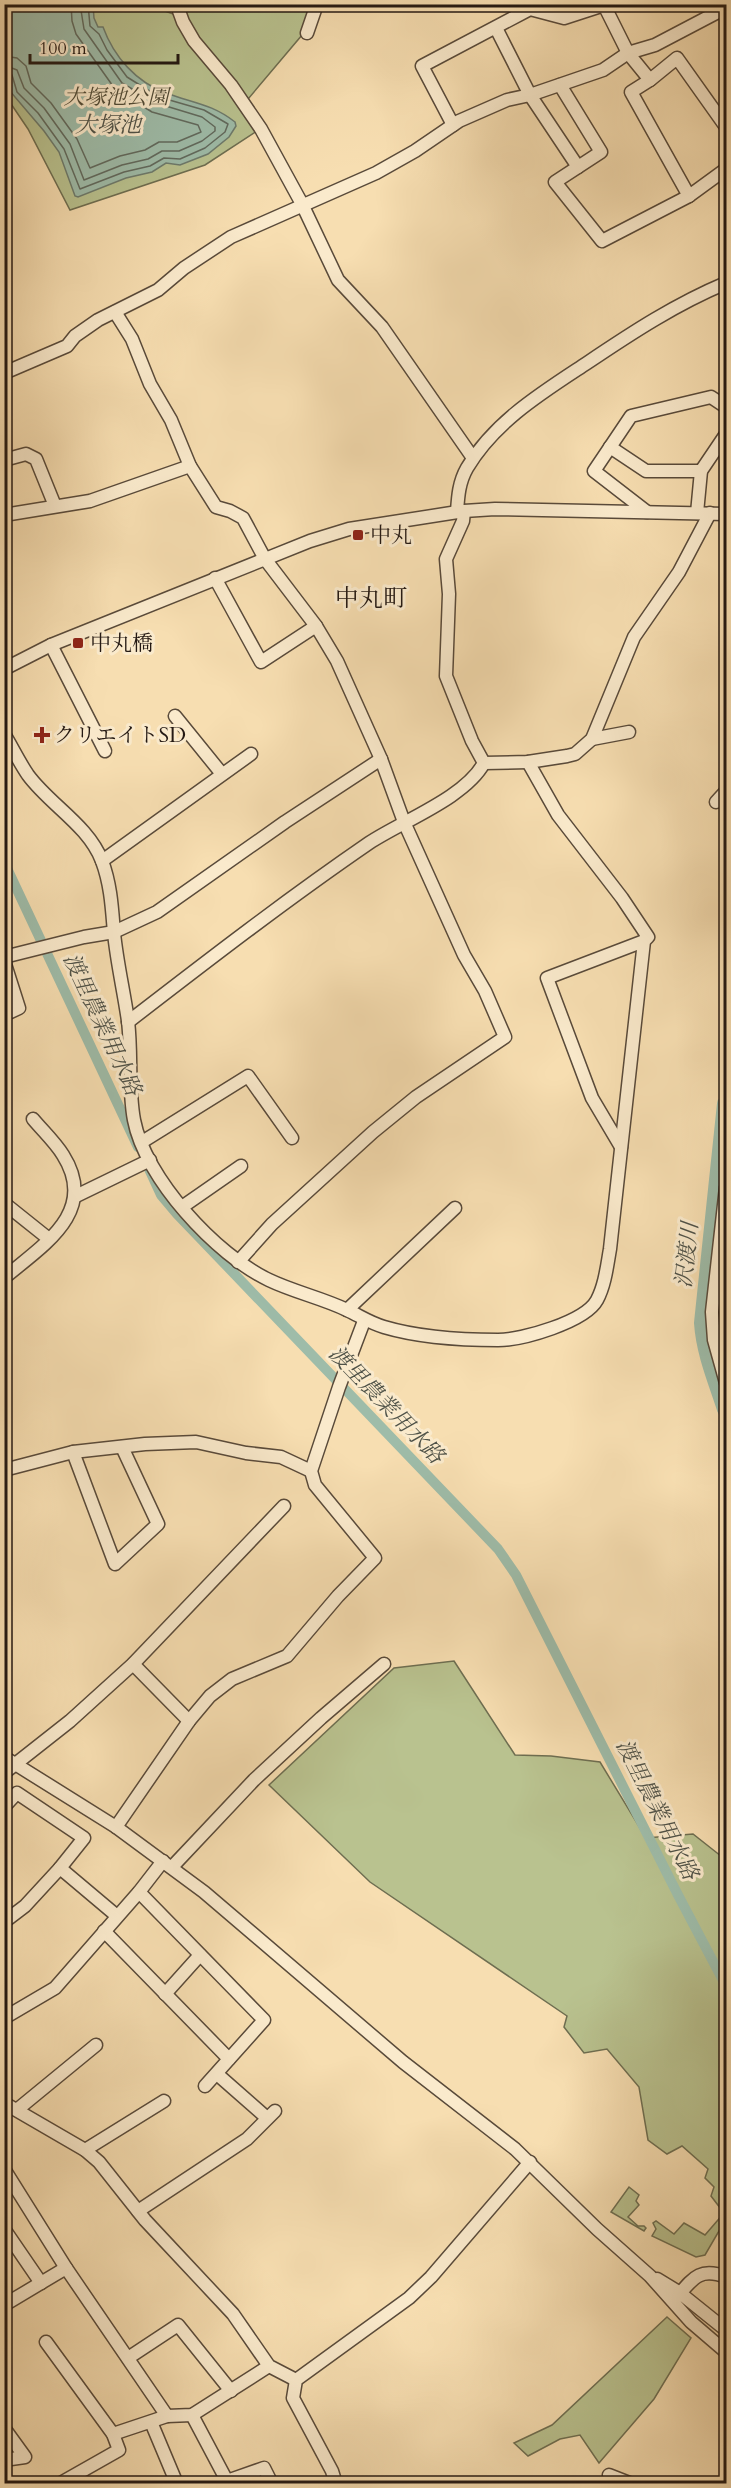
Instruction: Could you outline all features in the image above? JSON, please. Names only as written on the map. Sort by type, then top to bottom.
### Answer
[{"type":"street","points":[[180,4],[179,11],[183,22],[194,41],[246,106],[302,204],[338,280],[382,327],[473,458]]},
{"type":"street","points":[[307,33],[317,4]]},
{"type":"street","points":[[453,125],[422,66],[531,9],[564,18],[604,5],[628,53],[650,80]]},
{"type":"street","points":[[4,373],[67,346],[75,336],[98,320],[158,290],[184,268],[231,237],[376,173],[416,151],[453,125],[507,100],[530,95],[603,70],[628,53],[655,45],[720,12]]},
{"type":"street","points":[[496,28],[530,95],[578,167]]},
{"type":"street","points":[[689,196],[631,92],[677,58],[726,127]]},
{"type":"street","points":[[560,85],[601,152],[555,182],[602,241],[689,196],[726,169]]},
{"type":"street","points":[[484,763],[472,741],[446,676],[449,594],[446,559],[463,521],[460,511],[460,485],[473,458],[513,414],[548,389],[674,306],[726,282]]},
{"type":"street","points":[[115,312],[132,339],[150,384],[171,420],[190,466],[216,507],[230,510],[243,518],[265,559],[316,626],[337,661],[381,759],[404,822],[464,955],[485,991],[505,1037],[416,1097],[373,1132],[272,1224],[238,1262]]},
{"type":"street","points":[[647,512],[594,471],[631,416],[711,397],[726,407]]},
{"type":"street","points":[[697,513],[701,471],[726,434]]},
{"type":"street","points":[[610,447],[646,471],[701,471]]},
{"type":"street","points":[[4,460],[26,454],[36,459],[55,506]]},
{"type":"street","points":[[4,515],[90,501],[190,466]]},
{"type":"street","points":[[6,666],[51,645],[215,578],[310,541],[349,530],[460,511],[520,508],[726,514]]},
{"type":"street","points":[[484,763],[528,762],[575,753],[592,739],[634,637],[679,572],[710,513]]},
{"type":"street","points":[[215,578],[261,662],[316,626]]},
{"type":"street","points":[[51,645],[105,751]]},
{"type":"street","points":[[175,716],[222,774]]},
{"type":"street","points":[[592,739],[629,732]]},
{"type":"street","points":[[4,734],[28,776],[76,822],[102,861],[112,896],[114,932],[128,1022],[134,1118],[147,1161],[182,1207],[216,1244],[238,1262],[275,1282],[346,1310],[364,1321],[422,1336],[501,1340],[517,1338],[557,1325],[593,1307],[601,1292],[610,1250],[644,941]]},
{"type":"street","points":[[102,861],[251,754]]},
{"type":"street","points":[[4,1015],[19,1008],[4,959],[43,947],[114,932],[157,912],[285,822],[381,759]]},
{"type":"street","points":[[528,762],[558,815],[611,882],[648,937],[644,941],[547,978],[592,1098],[621,1147]]},
{"type":"street","points":[[128,1022],[283,904],[372,841],[457,792],[479,772],[484,763]]},
{"type":"street","points":[[716,802],[726,790]]},
{"type":"street","points":[[142,1142],[248,1076],[292,1138]]},
{"type":"street","points":[[4,1278],[49,1239],[68,1217],[76,1196],[69,1165],[62,1153],[33,1119]]},
{"type":"street","points":[[76,1196],[147,1161]]},
{"type":"street","points":[[182,1207],[241,1166]]},
{"type":"street","points":[[726,1187],[712,1312],[714,1340],[726,1383]]},
{"type":"street","points":[[4,1203],[49,1239]]},
{"type":"street","points":[[346,1310],[455,1208]]},
{"type":"street","points":[[116,1827],[189,1721],[219,1687],[232,1679],[287,1656],[338,1596],[375,1558],[315,1485],[311,1471],[364,1321]]},
{"type":"street","points":[[4,1470],[74,1452],[196,1442],[246,1453],[281,1456],[311,1471]]},
{"type":"street","points":[[74,1452],[115,1564],[158,1524],[122,1447]]},
{"type":"street","points":[[4,1773],[70,1721],[133,1664],[284,1506]]},
{"type":"street","points":[[133,1664],[189,1721]]},
{"type":"street","points":[[4,2018],[55,1988],[117,1916],[168,1864],[254,1780],[384,1664]]},
{"type":"street","points":[[4,1757],[16,1762],[116,1827],[168,1864],[220,1906],[403,2062],[530,2162],[597,2229],[676,2298],[726,2352]]},
{"type":"street","points":[[4,1807],[17,1793],[84,1838],[25,1906],[4,1922]]},
{"type":"street","points":[[60,1868],[117,1916]]},
{"type":"street","points":[[139,1893],[264,2020],[205,2086]]},
{"type":"street","points":[[104,1931],[229,2060]]},
{"type":"street","points":[[165,1994],[200,1955]]},
{"type":"street","points":[[18,2109],[96,2045]]},
{"type":"street","points":[[138,2211],[248,2139],[271,2115],[217,2074]]},
{"type":"street","points":[[85,2150],[164,2101]]},
{"type":"street","points":[[4,2103],[18,2109],[34,2122],[85,2150],[99,2162],[138,2211],[233,2314],[269,2366],[296,2380]]},
{"type":"street","points":[[336,2484],[332,2471],[293,2398],[296,2380],[409,2298],[431,2277],[530,2162]]},
{"type":"street","points":[[4,2169],[66,2268],[167,2415]]},
{"type":"street","points":[[4,2229],[41,2283]]},
{"type":"street","points":[[4,2305],[66,2268]]},
{"type":"street","points":[[676,2298],[699,2275],[715,2272],[726,2277]]},
{"type":"street","points":[[676,2298],[726,2330]]},
{"type":"street","points":[[128,2358],[178,2325],[231,2391]]},
{"type":"street","points":[[46,2342],[112,2434],[119,2450],[59,2484]]},
{"type":"street","points":[[112,2434],[167,2415],[192,2415],[269,2366]]},
{"type":"street","points":[[192,2415],[227,2481],[264,2468],[272,2484]]},
{"type":"street","points":[[151,2422],[173,2482]]},
{"type":"street","points":[[4,2428],[25,2457],[4,2460]]},
{"type":"street","points":[[609,2475],[632,2484]]},
{"type":"green space","name":"大塚池公園","points":[[4,5],[148,5],[176,15],[185,14],[188,5],[313,5],[302,35],[243,105],[257,131],[205,165],[70,210],[28,129],[5,95]]},
{"type":"green space","points":[[454,1661],[515,1755],[551,1756],[600,1762],[646,1838],[693,1834],[726,1860],[726,2219],[705,2255],[696,2257],[652,2236],[656,2229],[653,2223],[656,2221],[674,2234],[684,2223],[705,2235],[724,2213],[711,2196],[714,2187],[705,2178],[708,2169],[682,2146],[667,2154],[648,2140],[639,2087],[607,2049],[584,2053],[564,2027],[567,2016],[370,1882],[269,1785],[394,1668]]},
{"type":"green space","points":[[629,2187],[639,2195],[636,2201],[639,2205],[628,2217],[638,2226],[644,2226],[646,2228],[644,2231],[611,2212]]},
{"type":"green space","points":[[667,2317],[691,2338],[654,2399],[599,2463],[580,2435],[560,2439],[528,2456],[514,2443],[552,2425]]},
{"type":"water","name":"大塚池","points":[[4,5],[93,5],[94,18],[98,27],[103,27],[113,48],[136,75],[166,93],[218,111],[235,122],[236,126],[229,137],[208,154],[180,165],[166,163],[152,172],[126,178],[78,197],[75,196],[59,152],[9,90],[5,54]]},
{"type":"waterway","name":"渡里農業用水路","points":[[4,862],[138,1147]]},
{"type":"waterway","name":"沢渡川","points":[[726,1104],[703,1323],[709,1356],[726,1409]]},
{"type":"waterway","name":"渡里農業用水路","points":[[149,1169],[161,1195],[177,1214],[498,1549],[516,1575],[726,1986]]},
{"type":"place","name":"中丸","points":[[358,535]]},
{"type":"place","name":"中丸橋","points":[[78,643]]},
{"type":"place","name":"クリエイトSD","points":[[42,735]]},
{"type":"district","name":"中丸町","points":[[371,598]]}]
